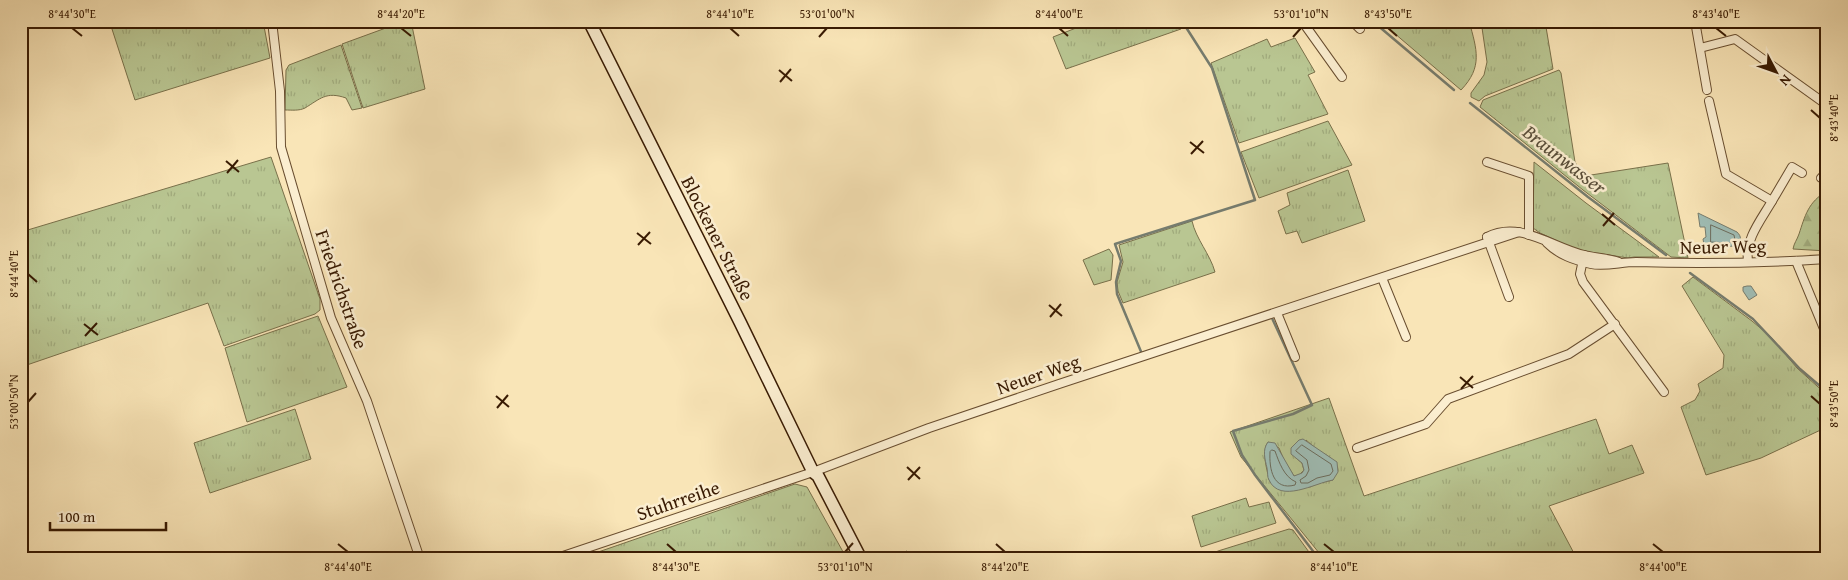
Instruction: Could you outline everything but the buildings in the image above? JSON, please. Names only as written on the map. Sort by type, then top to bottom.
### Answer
[{"type":"street","name":"Friedrichstraße","points":[[272,21],[280,90],[281,147],[331,318],[367,401],[420,559]]},
{"type":"street","name":"Blockener Straße","points":[[589,21],[813,472],[818,476],[862,559]]},
{"type":"street","points":[[1302,21],[1342,77]]},
{"type":"street","points":[[1352,21],[1360,29]]},
{"type":"street","points":[[1695,21],[1707,90]]},
{"type":"street","points":[[1700,48],[1735,39],[1827,105]]},
{"type":"street","points":[[1709,101],[1726,174],[1772,201]]},
{"type":"street","points":[[1487,162],[1529,176],[1529,234]]},
{"type":"street","points":[[1748,261],[1749,242],[1792,167],[1802,173]]},
{"type":"street","name":"Neuer Weg","points":[[813,472],[930,428],[1469,248],[1488,240],[1499,232],[1515,230],[1529,234],[1547,243],[1555,251],[1574,260],[1583,258],[1592,264],[1608,265],[1621,262],[1692,264],[1827,259]]},
{"type":"street","points":[[1488,240],[1509,297]]},
{"type":"street","points":[[1583,258],[1580,274],[1583,282],[1664,392]]},
{"type":"street","points":[[1796,261],[1827,336]]},
{"type":"street","points":[[1382,278],[1406,337]]},
{"type":"street","points":[[1272,315],[1295,357]]},
{"type":"street","points":[[1357,448],[1426,424],[1448,399],[1568,354],[1615,324]]},
{"type":"street","name":"Blockener Straße","points":[[813,472],[812,479],[855,559]]},
{"type":"street","name":"Stuhrreihe","points":[[554,559],[813,472]]},
{"type":"green space","points":[[125,21],[263,21],[270,58],[135,100],[111,26]]},
{"type":"green space","points":[[405,21],[411,21],[425,89],[363,108],[342,44]]},
{"type":"green space","points":[[1094,21],[1177,21],[1181,29],[1066,69],[1053,37]]},
{"type":"green space","points":[[1385,21],[1469,21],[1476,58],[1473,74],[1468,82],[1461,90],[1387,27]]},
{"type":"green space","points":[[1481,21],[1545,21],[1553,69],[1485,96],[1479,101],[1471,97],[1471,93],[1484,75],[1487,62]]},
{"type":"green space","points":[[1295,38],[1315,72],[1308,75],[1328,114],[1239,143],[1211,63],[1267,39],[1271,47]]},
{"type":"green space","points":[[341,45],[362,108],[352,110],[346,98],[333,95],[319,99],[303,109],[285,110],[286,70],[289,65]]},
{"type":"green space","points":[[1559,70],[1575,162],[1582,175],[1668,163],[1688,258],[1671,257],[1583,190],[1480,107],[1483,100]]},
{"type":"green space","points":[[1328,121],[1352,165],[1259,198],[1241,152]]},
{"type":"green space","points":[[271,157],[320,299],[320,310],[315,314],[224,346],[208,303],[21,367],[21,232]]},
{"type":"green space","points":[[1534,162],[1659,257],[1628,258],[1577,250],[1533,228]]},
{"type":"green space","points":[[1348,170],[1365,221],[1302,243],[1297,231],[1286,234],[1278,211],[1290,205],[1287,193]]},
{"type":"green space","points":[[1827,191],[1827,251],[1793,249],[1805,215],[1815,200]]},
{"type":"green space","points":[[1192,221],[1215,272],[1123,303],[1118,291],[1117,282],[1123,262],[1119,245]]},
{"type":"green space","points":[[1109,249],[1113,255],[1111,280],[1094,285],[1083,260]]},
{"type":"green space","points":[[1693,277],[1771,337],[1797,368],[1827,395],[1827,427],[1761,458],[1706,475],[1681,407],[1695,400],[1700,391],[1698,384],[1723,368],[1724,355],[1682,286]]},
{"type":"green space","points":[[318,316],[347,387],[247,422],[225,348]]},
{"type":"green space","points":[[1329,398],[1364,496],[1596,419],[1609,454],[1632,445],[1644,473],[1549,506],[1577,559],[1324,559],[1241,457],[1230,432]],"holes":[[[1306,440],[1320,452],[1331,458],[1333,480],[1310,487],[1269,480],[1265,455],[1268,442],[1279,448],[1294,476],[1299,475],[1304,470],[1302,463],[1296,458]]]},
{"type":"green space","points":[[295,409],[311,459],[210,493],[194,443]]},
{"type":"green space","points":[[795,484],[807,487],[847,559],[578,559]]},
{"type":"green space","points":[[1246,498],[1249,507],[1269,502],[1276,523],[1201,547],[1192,516]]},
{"type":"green space","points":[[1289,529],[1293,530],[1314,559],[1205,559],[1205,557],[1218,551]]},
{"type":"green space","points":[[907,551],[910,559],[883,559]]},
{"type":"water","points":[[1698,213],[1737,232],[1740,235],[1740,239],[1737,246],[1708,247],[1704,245],[1703,239],[1706,237],[1705,227],[1700,227]]},
{"type":"water","points":[[1751,286],[1757,295],[1749,300],[1743,291],[1743,287]]},
{"type":"water","points":[[1303,439],[1337,462],[1338,472],[1333,480],[1298,490],[1281,491],[1274,487],[1268,477],[1264,455],[1266,445],[1268,442],[1275,443],[1294,476],[1302,473],[1304,470],[1302,463],[1291,454],[1291,448],[1299,440]]},
{"type":"waterway","points":[[1142,354],[1117,294],[1116,282],[1121,261],[1115,244],[1255,200],[1212,68],[1182,21]]},
{"type":"waterway","name":"Braunwasser","points":[[1375,21],[1376,24],[1454,90]]},
{"type":"waterway","name":"Braunwasser","points":[[1470,103],[1588,197],[1666,255]]},
{"type":"waterway","name":"Braunwasser","points":[[1690,273],[1753,319],[1800,369],[1827,392]]},
{"type":"waterway","points":[[1271,316],[1312,405],[1293,414],[1233,431],[1242,455],[1255,475],[1319,559]]}]
